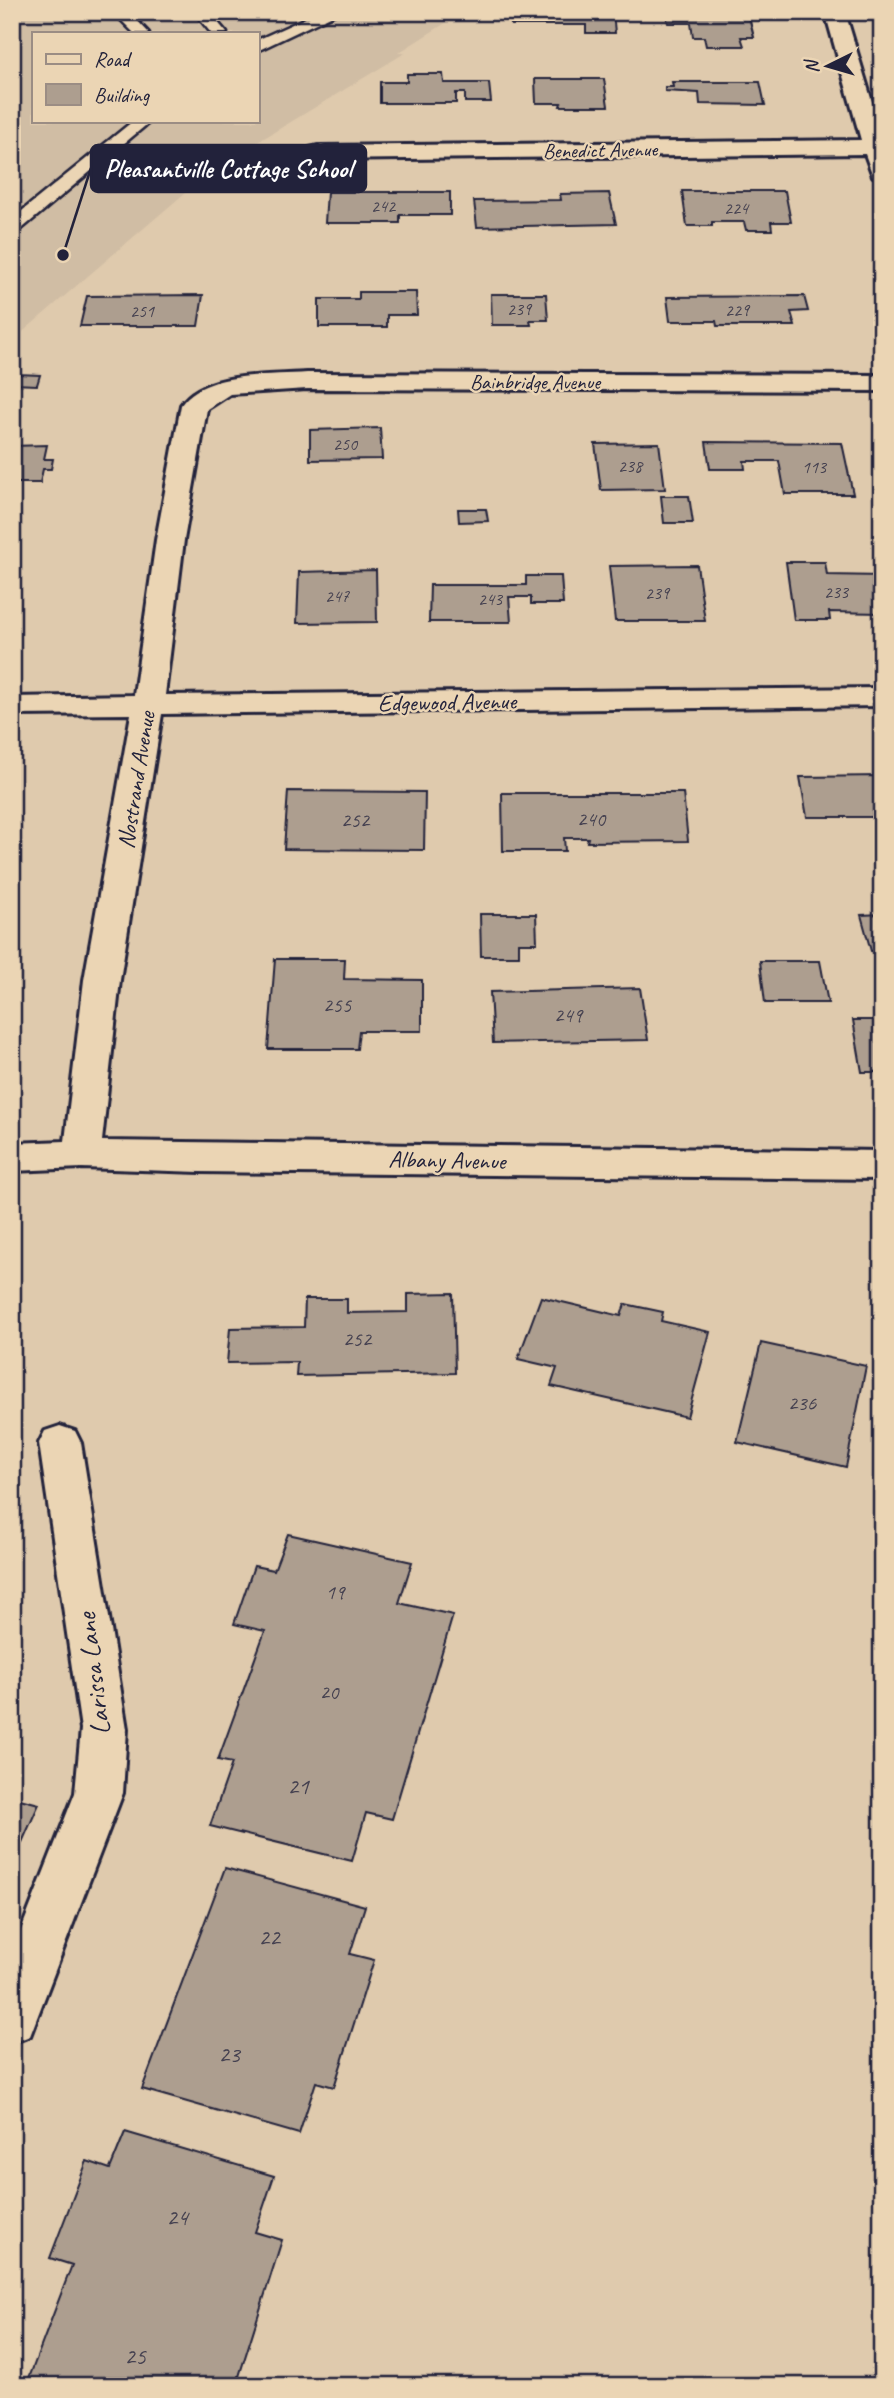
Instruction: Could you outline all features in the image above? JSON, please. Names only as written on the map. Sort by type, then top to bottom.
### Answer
[{"type":"street","points":[[835,12],[878,147],[882,173]]},
{"type":"street","name":"Benedict Avenue","points":[[318,153],[878,147]]},
{"type":"street","name":"Bainbridge Avenue","points":[[194,405],[224,387],[307,382],[882,383]]},
{"type":"street","name":"Nostrand Avenue","points":[[82,1154],[102,980],[148,706],[170,540],[194,405]]},
{"type":"street","name":"Edgewood Avenue","points":[[12,706],[882,697]]},
{"type":"street","name":"Albany Avenue","points":[[12,1157],[82,1154],[200,1158],[882,1165]]},
{"type":"street","name":"Larissa Lane","points":[[12,2018],[99,1793],[104,1729],[60,1443]]},
{"type":"lane","points":[[201,12],[218,32]]},
{"type":"lane","points":[[259,45],[332,12]]},
{"type":"lane","points":[[127,18],[141,32]]},
{"type":"lane","points":[[12,228],[142,122]]},
{"type":"shaded area","points":[[12,12],[463,12],[398,53],[405,53],[213,169],[12,341]]},
{"type":"building","points":[[510,12],[613,12],[615,33],[586,33],[586,25],[511,25]]},
{"type":"building","points":[[665,12],[736,12],[737,17],[749,17],[754,37],[741,37],[744,46],[706,46],[704,37],[693,37],[691,23],[668,23]]},
{"type":"building","points":[[407,74],[443,74],[444,83],[489,83],[491,102],[465,102],[465,93],[456,93],[456,103],[380,103],[380,82],[407,82]]},
{"type":"building","points":[[535,79],[604,79],[608,106],[536,103]]},
{"type":"building","points":[[672,82],[760,82],[765,105],[700,104],[699,93],[665,91],[665,87],[673,87]]},
{"type":"building","points":[[682,191],[785,191],[791,222],[771,222],[772,230],[746,230],[744,222],[712,222],[712,226],[687,226]]},
{"type":"building","points":[[327,192],[450,192],[450,215],[400,215],[400,223],[325,223]]},
{"type":"building","points":[[609,193],[616,224],[477,227],[474,201],[561,200],[560,194]]},
{"type":"building","points":[[359,292],[416,292],[417,315],[387,315],[387,327],[319,327],[319,299],[359,299]]},
{"type":"building","points":[[491,294],[546,294],[548,320],[530,320],[531,325],[492,325]]},
{"type":"building","points":[[203,295],[198,326],[80,326],[87,296]]},
{"type":"building","points":[[804,296],[808,311],[791,312],[795,326],[717,326],[716,321],[670,321],[667,297]]},
{"type":"building","points":[[17,374],[40,375],[37,385],[13,384]]},
{"type":"building","points":[[380,428],[382,459],[310,460],[310,430]]},
{"type":"building","points":[[706,442],[842,443],[853,494],[785,494],[779,461],[744,461],[745,469],[710,469]]},
{"type":"building","points":[[659,443],[665,489],[601,490],[595,444]]},
{"type":"building","points":[[47,445],[44,459],[53,459],[51,469],[43,469],[40,483],[12,483],[12,446]]},
{"type":"building","points":[[661,496],[689,496],[693,523],[664,523]]},
{"type":"building","points":[[458,509],[486,509],[488,521],[459,522]]},
{"type":"building","points":[[786,562],[825,562],[827,575],[882,576],[882,613],[829,612],[830,620],[794,620]]},
{"type":"building","points":[[697,565],[705,621],[615,621],[609,566]]},
{"type":"building","points":[[376,570],[377,622],[297,623],[299,572]]},
{"type":"building","points":[[526,576],[561,576],[563,604],[531,604],[531,597],[509,597],[511,622],[429,622],[430,585],[526,585]]},
{"type":"building","points":[[882,776],[882,817],[807,817],[800,777]]},
{"type":"building","points":[[288,791],[425,792],[424,850],[284,849]]},
{"type":"building","points":[[502,793],[683,793],[688,841],[587,842],[588,838],[564,838],[565,851],[503,851]]},
{"type":"building","points":[[480,914],[536,914],[537,943],[519,943],[519,956],[481,956]]},
{"type":"building","points":[[882,914],[882,951],[871,951],[861,915]]},
{"type":"building","points":[[275,959],[345,959],[344,979],[422,980],[422,1031],[359,1031],[357,1049],[268,1049]]},
{"type":"building","points":[[760,961],[820,961],[828,1003],[765,1003]]},
{"type":"building","points":[[640,988],[648,1040],[493,1043],[490,992]]},
{"type":"building","points":[[853,1020],[882,1020],[882,1072],[862,1072]]},
{"type":"building","points":[[453,1293],[455,1373],[296,1376],[297,1362],[227,1363],[230,1328],[304,1327],[305,1299],[347,1299],[347,1313],[408,1312],[408,1294]]},
{"type":"building","points":[[541,1297],[621,1316],[625,1304],[663,1312],[661,1321],[710,1332],[687,1417],[551,1386],[557,1368],[518,1359]]},
{"type":"building","points":[[761,1343],[866,1366],[846,1467],[737,1442]]},
{"type":"building","points":[[288,1534],[412,1562],[399,1603],[453,1615],[392,1819],[366,1813],[352,1861],[210,1826],[232,1763],[218,1760],[265,1631],[234,1624],[254,1566],[274,1570]]},
{"type":"building","points":[[12,1797],[39,1804],[12,1865]]},
{"type":"building","points":[[225,1868],[365,1906],[350,1954],[374,1960],[334,2087],[316,2082],[299,2134],[142,2089]]},
{"type":"building","points":[[125,2132],[274,2176],[255,2232],[282,2240],[236,2386],[26,2386],[72,2265],[50,2258],[87,2161],[110,2169]]},
{"type":"place","name":"Pleasantville Cottage School","points":[[63,255]]}]
